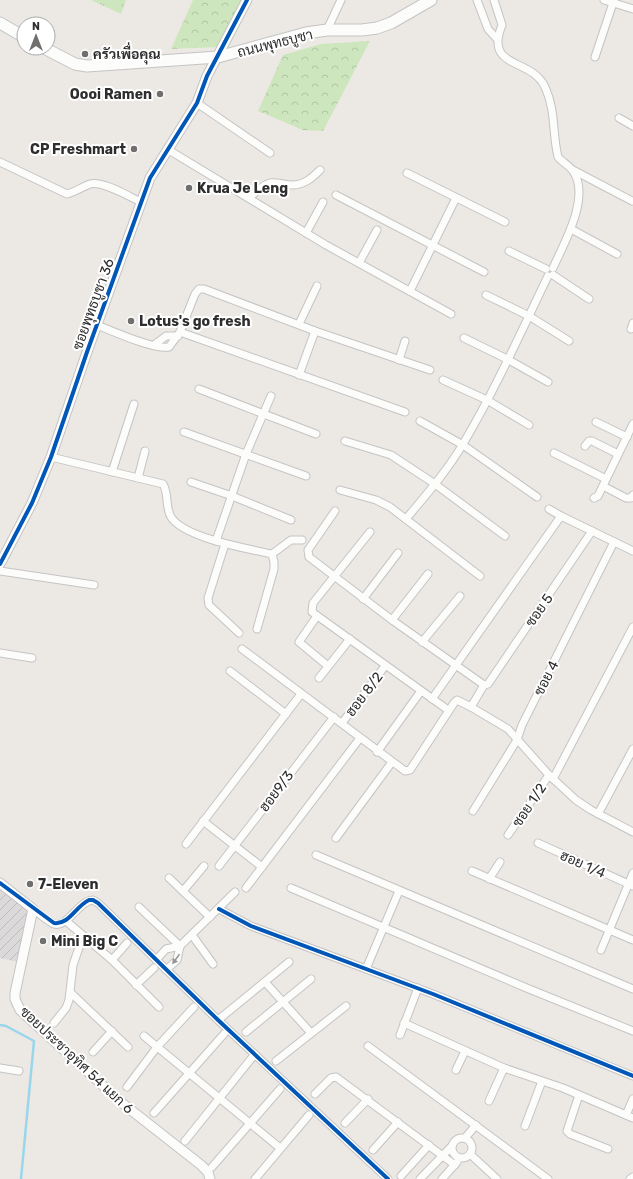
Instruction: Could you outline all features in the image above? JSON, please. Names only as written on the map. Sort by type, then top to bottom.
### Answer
[{"type":"main road","name":"ถนนพุทธบูชา","points":[[56,54],[75,64],[87,66],[218,57],[306,33],[327,30],[362,30],[376,28],[392,23],[426,1]]},
{"type":"main road","points":[[0,23],[16,32]]},
{"type":"street","name":"ซอยพุทธบูชา 36","points":[[0,564],[32,503],[51,457],[150,178],[197,103],[207,76],[247,0]]},
{"type":"street","points":[[327,30],[341,0]]},
{"type":"street","points":[[477,0],[488,30],[497,39],[502,55],[536,74],[544,85],[554,117],[558,157],[572,170],[632,201]]},
{"type":"street","points":[[494,0],[502,25],[497,39]]},
{"type":"street","points":[[604,0],[614,1],[633,9]]},
{"type":"street","points":[[595,57],[614,1]]},
{"type":"street","points":[[197,103],[270,153]]},
{"type":"street","points":[[619,118],[633,126]]},
{"type":"street","points":[[167,149],[306,233],[451,314]]},
{"type":"street","points":[[0,162],[67,194],[92,183],[102,184],[141,202]]},
{"type":"street","points":[[250,198],[264,186],[279,183],[293,185],[307,182],[320,170]]},
{"type":"street","points":[[406,519],[435,484],[463,445],[529,316],[571,229],[579,200],[578,180],[572,170]]},
{"type":"street","points":[[407,173],[505,222]]},
{"type":"street","points":[[336,195],[434,244],[484,272]]},
{"type":"street","points":[[410,292],[456,198]]},
{"type":"street","points":[[306,233],[323,202]]},
{"type":"street","points":[[571,229],[617,254]]},
{"type":"street","points":[[359,263],[377,230]]},
{"type":"street","points":[[509,251],[550,272],[589,299]]},
{"type":"street","points":[[299,324],[317,286]]},
{"type":"street","points":[[97,325],[154,345],[169,347],[179,334],[195,294],[199,289],[204,289],[315,331],[430,370]]},
{"type":"street","points":[[486,295],[529,316],[569,341]]},
{"type":"street","points":[[300,376],[315,331]]},
{"type":"street","points":[[154,345],[166,336],[179,334],[405,412]]},
{"type":"street","points":[[464,338],[507,359],[548,382]]},
{"type":"street","points":[[400,360],[405,341]]},
{"type":"street","points":[[443,380],[487,400],[529,425]]},
{"type":"street","points":[[199,389],[316,434]]},
{"type":"street","points":[[216,542],[246,454],[271,396]]},
{"type":"street","points":[[112,472],[134,404]]},
{"type":"street","points":[[420,421],[463,445],[537,498]]},
{"type":"street","points":[[596,422],[626,437]]},
{"type":"street","points":[[594,498],[597,497],[605,482],[633,424]]},
{"type":"street","points":[[184,432],[306,476]]},
{"type":"street","points":[[585,446],[589,440],[592,440],[618,454]]},
{"type":"street","points":[[345,441],[391,455],[435,484],[505,536]]},
{"type":"street","points":[[138,478],[145,451]]},
{"type":"street","points":[[554,453],[605,482],[626,498],[631,498],[633,495]]},
{"type":"street","points":[[51,457],[163,484],[166,489],[170,516],[174,521],[183,527],[216,542],[272,554],[291,540],[302,540]]},
{"type":"street","points":[[190,482],[232,496],[291,520]]},
{"type":"street","points":[[340,490],[376,500],[390,507],[480,576]]},
{"type":"street","points":[[549,510],[633,551]]},
{"type":"street","points":[[335,511],[312,542],[307,553],[309,557],[363,599],[455,666],[484,685]]},
{"type":"street","points":[[432,699],[561,516]]},
{"type":"street","name":"ซอย 5","points":[[471,707],[484,685],[488,684],[592,531]]},
{"type":"street","points":[[370,532],[313,603],[312,612],[448,710]]},
{"type":"street","name":"ซอย 4","points":[[473,811],[517,740],[522,726],[614,542]]},
{"type":"street","points":[[225,544],[208,598],[209,605],[239,632]]},
{"type":"street","points":[[363,599],[398,553]]},
{"type":"street","points":[[258,630],[274,569],[272,554]]},
{"type":"street","points":[[0,571],[94,585]]},
{"type":"street","points":[[392,620],[428,574]]},
{"type":"street","points":[[422,642],[460,596]]},
{"type":"street","points":[[317,616],[299,642],[328,666]]},
{"type":"street","name":"ซอย 1/2","points":[[508,836],[551,777],[633,627]]},
{"type":"street","points":[[319,678],[350,639]]},
{"type":"street","points":[[242,650],[334,717],[377,752],[405,772],[410,770],[448,710],[458,700],[508,729],[551,777],[576,800],[598,814],[633,832]]},
{"type":"street","points":[[0,653],[32,658]]},
{"type":"street","name":"ฮอย 8/2","points":[[342,723],[385,666]]},
{"type":"street","points":[[230,671],[286,714]]},
{"type":"street","points":[[377,752],[421,691]]},
{"type":"street","points":[[186,844],[301,694]]},
{"type":"street","name":"ฮอย9/3","points":[[219,866],[334,717]]},
{"type":"street","points":[[246,888],[360,738]]},
{"type":"street","points":[[598,814],[633,749]]},
{"type":"street","points":[[336,838],[392,762]]},
{"type":"street","points":[[203,822],[262,867]]},
{"type":"street","name":"ฮอย 1/4","points":[[538,843],[631,885]]},
{"type":"street","points":[[316,855],[633,988]]},
{"type":"street","points":[[490,879],[500,862]]},
{"type":"street","points":[[183,891],[204,866]]},
{"type":"street","points":[[472,871],[633,940]]},
{"type":"street","points":[[601,950],[609,929],[631,885],[633,873]]},
{"type":"street","points":[[169,878],[210,917]]},
{"type":"street","points":[[0,882],[54,924],[59,924],[66,920],[84,902],[93,900],[218,1020],[388,1179]]},
{"type":"street","points":[[291,888],[383,928],[633,1031]]},
{"type":"street","points":[[366,969],[399,891]]},
{"type":"street","points":[[156,960],[166,949],[180,946],[235,892]]},
{"type":"street","points":[[138,907],[180,946]]},
{"type":"street","points":[[219,908],[251,926],[418,988],[633,1076]]},
{"type":"street","name":"ซอยประชาอุทิศ 54 แยก 6","points":[[33,909],[15,993],[15,999],[20,1010],[122,1103],[201,1165],[208,1172],[210,1179]]},
{"type":"street","points":[[66,920],[112,960],[159,1007]]},
{"type":"street","points":[[192,935],[213,964]]},
{"type":"street","points":[[54,1023],[66,1008],[71,993],[73,965],[83,936]]},
{"type":"street","points":[[112,960],[127,943]]},
{"type":"street","points":[[166,970],[177,960],[180,946]]},
{"type":"street","points":[[218,1020],[289,962]]},
{"type":"street","points":[[136,985],[154,968]]},
{"type":"street","points":[[246,1032],[311,979]]},
{"type":"street","points":[[265,982],[311,1033]]},
{"type":"street","points":[[400,1035],[418,988]]},
{"type":"street","points":[[71,993],[128,1047]]},
{"type":"street","points":[[276,1061],[346,1006]]},
{"type":"street","points":[[127,1087],[157,1047],[194,1007]]},
{"type":"street","points":[[404,1023],[504,1068],[579,1095],[630,1116],[633,1099]]},
{"type":"street","points":[[92,1052],[112,1031]]},
{"type":"street","points":[[154,1113],[224,1034]]},
{"type":"street","points":[[144,1036],[280,1148]]},
{"type":"street","points":[[368,1046],[548,1179]]},
{"type":"street","points":[[456,1070],[465,1051]]},
{"type":"street","points":[[185,1141],[255,1054]]},
{"type":"street","points":[[0,1068],[19,1071]]},
{"type":"street","points":[[489,1101],[504,1068]]},
{"type":"street","points":[[315,1094],[331,1078],[336,1077],[368,1099],[455,1165]]},
{"type":"street","points":[[525,1126],[542,1081]]},
{"type":"street","points":[[212,1167],[280,1089]]},
{"type":"street","points":[[579,1095],[567,1130],[570,1134],[608,1149]]},
{"type":"street","points":[[345,1123],[368,1099]]},
{"type":"street","points":[[255,1179],[309,1115]]},
{"type":"street","points":[[373,1150],[398,1122]]},
{"type":"street","points":[[465,1138],[476,1125]]},
{"type":"street","points":[[420,1179],[443,1156],[458,1138],[465,1138],[472,1145],[470,1154]]},
{"type":"street","points":[[401,1176],[429,1145]]},
{"type":"street","points":[[452,1146],[453,1153],[461,1158]]},
{"type":"street","points":[[442,1179],[461,1158],[470,1154]]},
{"type":"street","points":[[470,1154],[497,1179]]},
{"type":"shaded area","points":[[0,889],[29,910],[18,962],[0,958]]},
{"type":"green space","points":[[91,0],[126,0],[121,14]]},
{"type":"green space","points":[[193,0],[244,0],[218,47],[171,49]]},
{"type":"green space","points":[[370,41],[323,131],[303,130],[258,111],[283,55],[321,44]]},
{"type":"waterway","points":[[0,1025],[6,1026],[34,1041],[21,1179]]},
{"type":"cycle path","points":[[0,564],[32,503],[51,457],[150,178],[197,103],[207,76],[247,0]]},
{"type":"cycle path","points":[[0,883],[54,923],[64,921],[89,900],[93,900],[98,903],[218,1020],[388,1179]]},
{"type":"cycle path","points":[[219,909],[251,926],[433,994],[633,1076]]},
{"type":"place","name":"ครัวเพื่อคุณ","points":[[85,54]]},
{"type":"place","name":"Oooi Ramen","points":[[160,94]]},
{"type":"place","name":"CP Freshmart","points":[[134,149]]},
{"type":"place","name":"Krua Je Leng","points":[[189,188]]},
{"type":"place","name":"Lotus's go fresh","points":[[131,321]]},
{"type":"place","name":"7-Eleven","points":[[30,884]]},
{"type":"place","name":"Mini Big C","points":[[43,941]]}]
